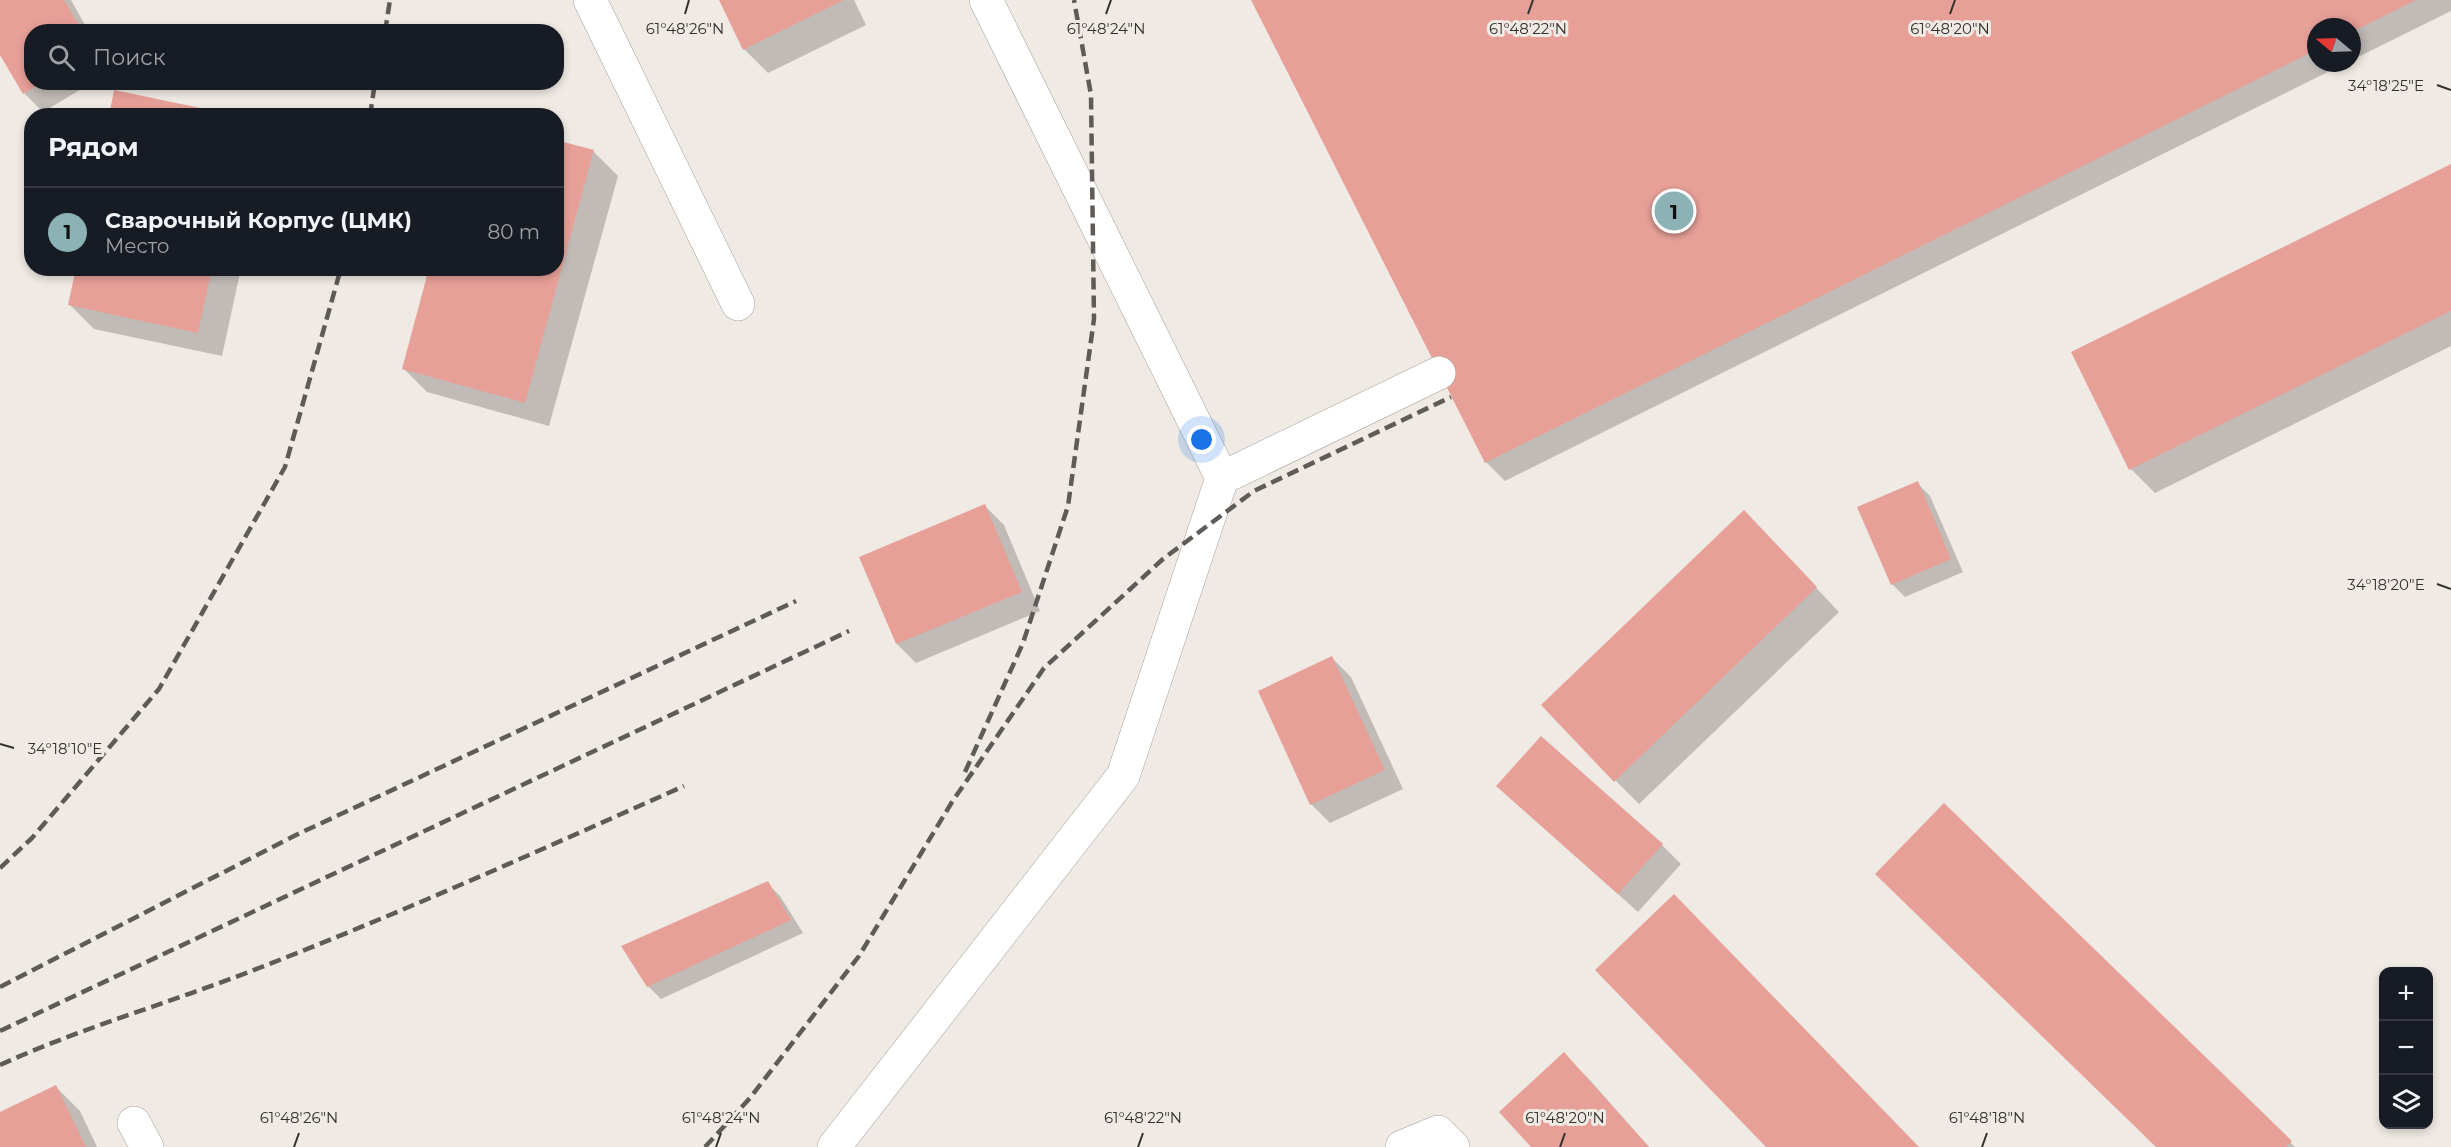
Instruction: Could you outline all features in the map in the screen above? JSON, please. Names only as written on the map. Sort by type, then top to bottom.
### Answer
[{"type":"lane","points":[[590,0],[738,304]]},
{"type":"lane","points":[[834,1147],[1123,776],[1222,478],[986,0]]},
{"type":"lane","points":[[1222,478],[1439,373]]},
{"type":"lane","points":[[1402,1147],[1438,1132],[1454,1147]]},
{"type":"building","points":[[0,0],[64,0],[78,24],[24,24],[24,90],[30,90],[23,94],[0,55]]},
{"type":"building","points":[[719,0],[844,0],[743,50]]},
{"type":"building","points":[[1251,0],[2416,0],[2361,28],[2361,18],[2307,18],[2307,54],[1485,463]]},
{"type":"building","points":[[114,90],[200,108],[111,108]]},
{"type":"building","points":[[564,142],[594,150],[564,260]]},
{"type":"building","points":[[2451,164],[2451,311],[2129,470],[2071,352]]},
{"type":"building","points":[[74,276],[210,276],[198,333],[68,305]]},
{"type":"building","points":[[427,276],[560,276],[525,403],[402,369]]},
{"type":"building","points":[[1918,481],[1951,559],[1891,585],[1857,507]]},
{"type":"building","points":[[985,504],[1022,592],[896,644],[859,557]]},
{"type":"building","points":[[1744,510],[1817,587],[1614,782],[1541,705]]},
{"type":"building","points":[[1332,656],[1385,770],[1310,805],[1258,691]]},
{"type":"building","points":[[1541,736],[1663,844],[1618,894],[1496,786]]},
{"type":"building","points":[[1944,803],[2292,1141],[2286,1147],[2156,1147],[1875,874]]},
{"type":"building","points":[[768,881],[791,920],[647,987],[621,946]]},
{"type":"building","points":[[1674,894],[1919,1147],[1766,1147],[1595,970]]},
{"type":"building","points":[[1564,1052],[1649,1147],[1531,1147],[1499,1112]]},
{"type":"building","points":[[56,1085],[86,1147],[0,1147],[0,1112]]},
{"type":"railway","points":[[386,24],[390,0]]},
{"type":"railway","points":[[965,772],[1023,643],[1068,506],[1094,319],[1091,95],[1074,0]]},
{"type":"railway","points":[[371,108],[374,90]]},
{"type":"railway","points":[[0,868],[32,838],[159,689],[285,467],[339,276]]},
{"type":"railway","points":[[705,1147],[750,1098],[859,956],[952,802],[1044,668],[1163,559],[1254,491],[1451,397]]},
{"type":"railway","points":[[0,987],[296,835],[796,601]]},
{"type":"railway","points":[[0,1031],[849,631]]},
{"type":"railway","points":[[0,1065],[31,1051],[313,947],[473,880],[684,786]]},
{"type":"place","name":"Сварочный Корпус (ЦМК)","points":[[1674,211]]}]
